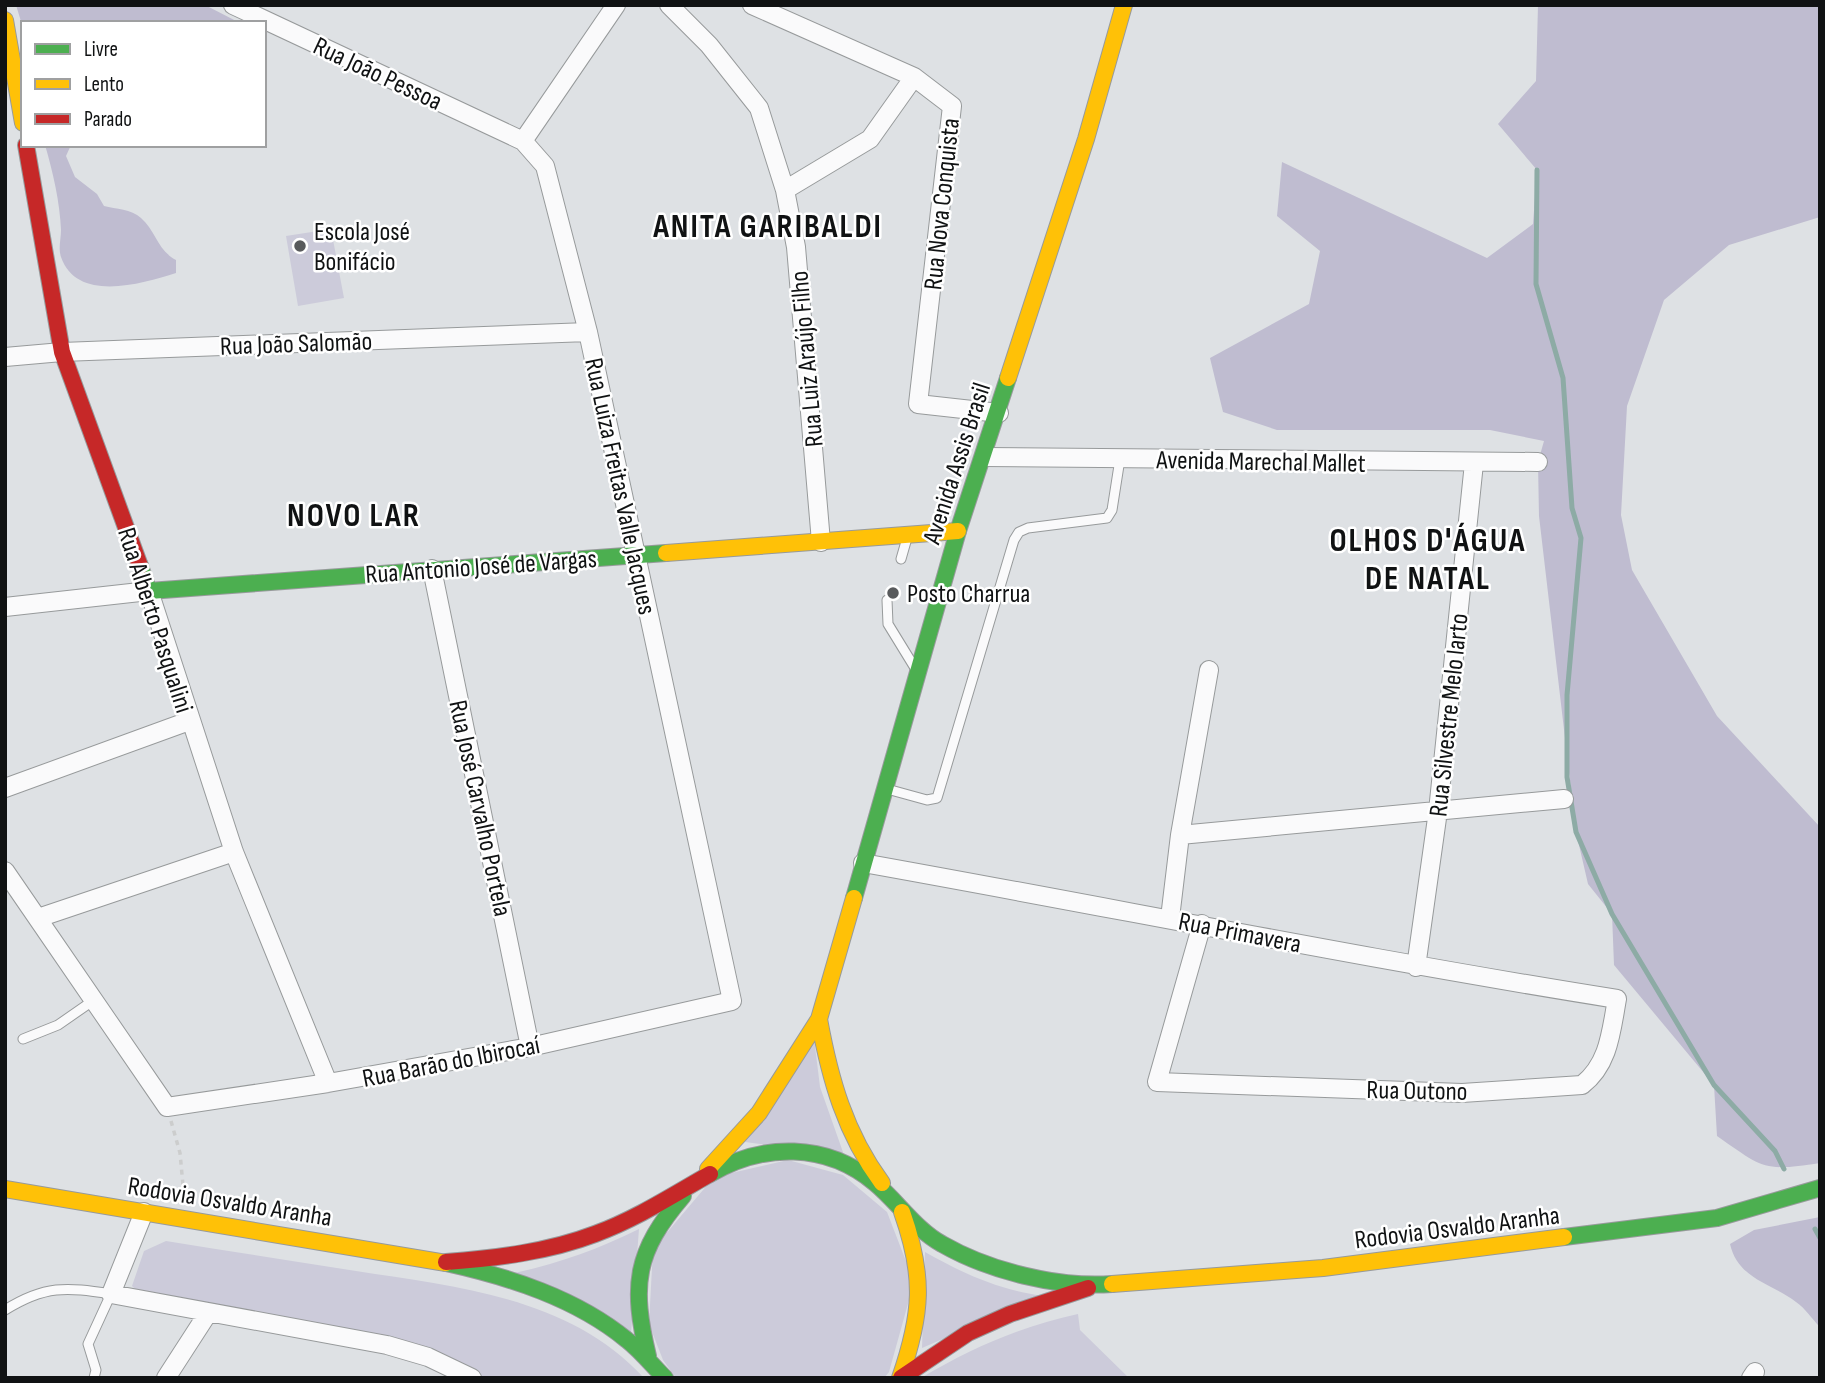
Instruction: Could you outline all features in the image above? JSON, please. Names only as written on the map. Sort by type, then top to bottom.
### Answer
[{"type":"main road","name":"Avenida Assis Brasil","points":[[648,1356],[637,1296],[644,1248],[667,1214],[759,1112],[819,1019],[958,531],[999,413],[1086,139],[1124,5]]},
{"type":"main road","points":[[5,20],[21,112]]},
{"type":"main road","name":"Rua Alberto Pasqualini","points":[[26,147],[62,352],[149,590]]},
{"type":"main road","name":"Rua Antonio José de Vargas","points":[[149,590],[958,531]]},
{"type":"main road","name":"Avenida Assis Brasil","points":[[819,1019],[828,1069],[850,1137],[867,1166],[898,1201]]},
{"type":"main road","points":[[446,1262],[506,1257],[593,1235],[632,1218],[750,1155],[786,1150],[813,1153],[836,1160],[873,1181],[898,1201],[939,1243],[972,1259],[1003,1272],[1096,1285]]},
{"type":"main road","name":"Rodovia Osvaldo Aranha","points":[[1096,1285],[1324,1268],[1717,1218],[1820,1188]]},
{"type":"main road","name":"Rodovia Osvaldo Aranha","points":[[5,1189],[446,1262]]},
{"type":"main road","points":[[898,1201],[916,1250],[922,1285],[920,1311],[901,1378]]},
{"type":"main road","points":[[446,1262],[530,1287],[571,1305],[648,1356],[665,1378]]},
{"type":"main road","points":[[901,1378],[968,1333],[1010,1314],[1096,1285]]},
{"type":"street","name":"Rua João Pessoa","points":[[233,5],[523,141]]},
{"type":"street","points":[[523,141],[615,5]]},
{"type":"street","name":"Rua Luiz Araújo Filho","points":[[670,5],[709,45],[759,108],[785,190],[798,272],[821,542]]},
{"type":"street","name":"Rua Nova Conquista","points":[[752,5],[914,78],[952,106],[918,404],[999,413]]},
{"type":"street","points":[[785,190],[870,139],[914,78]]},
{"type":"street","name":"Rua Luiza Freitas Valle Jacques","points":[[523,141],[545,166],[588,332],[732,1001]]},
{"type":"street","name":"Rua João Salomão","points":[[5,357],[62,352],[588,332]]},
{"type":"street","name":"Avenida Marechal Mallet","points":[[984,457],[1538,462]]},
{"type":"street","name":"Rua Silvestre Melo Iarto","points":[[1416,967],[1438,811],[1474,463]]},
{"type":"street","name":"Rua José Carvalho Portela","points":[[432,569],[530,1047]]},
{"type":"street","name":"Rua Antonio José de Vargas","points":[[5,607],[149,590]]},
{"type":"street","name":"Rua Alberto Pasqualini","points":[[149,590],[189,721],[234,852],[328,1083]]},
{"type":"street","points":[[1170,918],[1180,835],[1209,670]]},
{"type":"street","points":[[5,788],[189,721]]},
{"type":"street","points":[[1180,835],[1564,799]]},
{"type":"street","points":[[38,918],[234,852]]},
{"type":"street","name":"Rua Primavera","points":[[863,863],[1170,918],[1416,967],[1617,999]]},
{"type":"street","points":[[5,871],[167,1107]]},
{"type":"street","name":"Rua Outono","points":[[1202,925],[1157,1082],[1462,1093],[1581,1085],[1595,1075],[1606,1056],[1617,999]]},
{"type":"street","name":"Rua Barão do Ibirocaí","points":[[167,1107],[328,1083],[530,1047],[732,1001]]},
{"type":"street","points":[[144,1212],[111,1294],[387,1345],[428,1357],[472,1378]]},
{"type":"street","points":[[166,1378],[208,1313]]},
{"type":"lane","points":[[885,788],[927,800],[937,798],[1014,540],[1019,532],[1028,528],[1100,522],[1107,518],[1112,510],[1120,459]]},
{"type":"lane","points":[[901,559],[908,535]]},
{"type":"lane","points":[[887,600],[888,624],[918,672]]},
{"type":"lane","points":[[23,1039],[58,1025],[94,1000]]},
{"type":"lane","points":[[5,1310],[29,1295],[52,1289],[111,1294],[88,1343],[96,1370],[94,1378]]},
{"type":"path","points":[[167,1107],[180,1153],[185,1193],[178,1218]]},
{"type":"shaded area","points":[[16,5],[205,5],[236,21],[21,21]]},
{"type":"shaded area","points":[[1538,5],[1820,5],[1820,217],[1729,245],[1664,300],[1627,406],[1621,515],[1632,570],[1717,716],[1820,827],[1820,1163],[1786,1167],[1764,1165],[1717,1136],[1714,1085],[1614,965],[1612,914],[1588,884],[1576,832],[1539,516],[1538,462],[1544,441],[1490,430],[1277,430],[1223,412],[1210,358],[1309,304],[1320,251],[1277,216],[1282,162],[1487,258],[1533,224],[1537,170],[1498,124],[1536,81]]},
{"type":"shaded area","points":[[46,147],[70,147],[66,156],[75,177],[97,194],[104,206],[128,211],[141,218],[165,251],[176,260],[176,273],[146,282],[111,286],[95,285],[81,280],[69,271],[60,254],[61,230]]},
{"type":"shaded area","points":[[331,229],[344,298],[298,306],[286,236]]},
{"type":"shaded area","points":[[814,1038],[820,1087],[844,1155],[745,1142]]},
{"type":"shaded area","points":[[788,1160],[843,1175],[887,1212],[914,1282],[889,1372],[884,1378],[676,1378],[663,1360],[649,1324],[653,1249],[714,1177]]},
{"type":"shaded area","points":[[1820,1217],[1820,1327],[1799,1304],[1748,1273],[1734,1256],[1730,1244],[1754,1230]]},
{"type":"shaded area","points":[[639,1229],[631,1334],[510,1274],[576,1256]]},
{"type":"shaded area","points":[[166,1241],[434,1283],[510,1300],[582,1329],[615,1351],[644,1378],[484,1378],[461,1365],[389,1336],[140,1294],[132,1286],[144,1251]]},
{"type":"shaded area","points":[[925,1252],[981,1280],[1042,1296],[922,1348]]},
{"type":"shaded area","points":[[1078,1314],[1080,1330],[1129,1378],[921,1378],[997,1339]]},
{"type":"waterway","points":[[1537,170],[1536,284],[1563,378],[1572,508],[1581,538],[1567,695],[1567,777],[1576,832],[1612,914],[1714,1085],[1775,1151],[1784,1169]]},
{"type":"waterway","points":[[1815,1229],[1820,1238]]},
{"type":"traffic: fast","points":[[854,898],[958,531],[1008,378]]},
{"type":"traffic: fast","points":[[140,566],[149,591],[666,553]]},
{"type":"traffic: fast","points":[[710,1174],[730,1164],[773,1152],[815,1154],[836,1160],[875,1183],[924,1231],[961,1254],[1024,1276],[1069,1283],[1112,1284]]},
{"type":"traffic: fast","points":[[1564,1237],[1717,1218],[1820,1188]]},
{"type":"traffic: fast","points":[[648,1356],[640,1309],[641,1270],[655,1235],[683,1196]]},
{"type":"traffic: fast","points":[[446,1263],[518,1282],[586,1312],[632,1344],[665,1378]]},
{"type":"traffic: slow","points":[[1008,378],[1086,139],[1124,5]]},
{"type":"traffic: slow","points":[[5,20],[21,112]]},
{"type":"traffic: slow","points":[[666,553],[958,531]]},
{"type":"traffic: slow","points":[[708,1169],[759,1113],[819,1019],[854,898]]},
{"type":"traffic: slow","points":[[819,1019],[828,1063],[841,1105],[858,1145],[882,1183]]},
{"type":"traffic: slow","points":[[5,1189],[446,1263]]},
{"type":"traffic: slow","points":[[900,1378],[913,1334],[918,1295],[914,1256],[902,1212]]},
{"type":"traffic: slow","points":[[1112,1284],[1323,1268],[1564,1237]]},
{"type":"traffic: jam","points":[[26,147],[62,352],[140,566]]},
{"type":"traffic: jam","points":[[446,1262],[522,1253],[577,1240],[625,1221],[710,1174]]},
{"type":"traffic: jam","points":[[901,1378],[968,1333],[1010,1314],[1088,1288]]},
{"type":"place","name":"Escola José Bonifácio","points":[[300,246]]},
{"type":"place","name":"Posto Charrua","points":[[893,593]]},
{"type":"district","name":"ANITA GARIBALDI","points":[[768,225]]},
{"type":"district","name":"NOVO LAR","points":[[354,514]]},
{"type":"district","name":"OLHOS D'ÁGUA DE NATAL","points":[[1428,558]]}]
